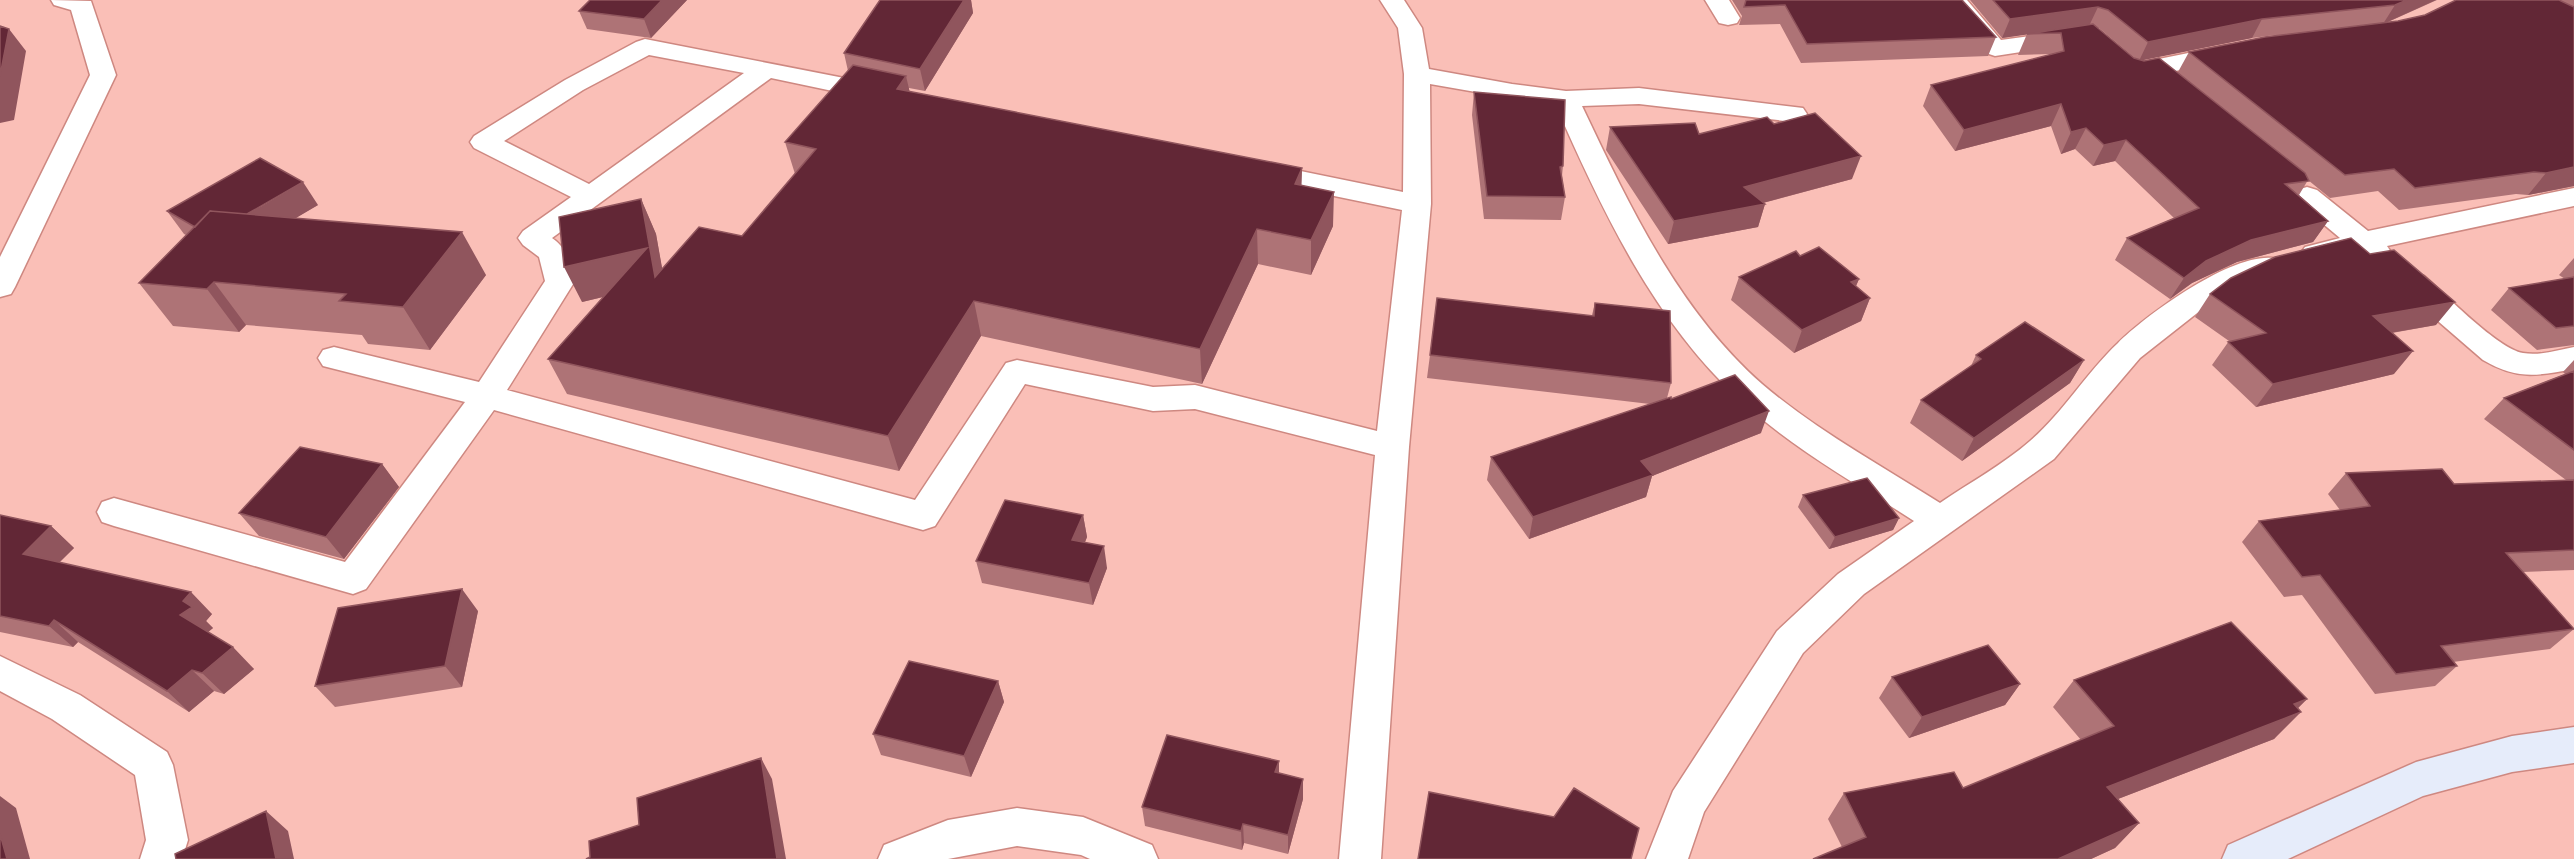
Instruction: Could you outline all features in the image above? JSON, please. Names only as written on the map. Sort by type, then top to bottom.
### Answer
[{"type":"street","points":[[0,288],[103,75],[82,6],[63,0]]},
{"type":"street","points":[[1360,859],[1392,447],[1417,204],[1417,74],[1410,28],[1395,0]]},
{"type":"street","points":[[1954,0],[1995,48],[2098,42],[2133,72],[2252,48]]},
{"type":"street","points":[[591,196],[484,142],[574,85],[645,47],[905,98]]},
{"type":"street","points":[[114,512],[353,579],[487,396],[560,281],[552,252],[533,238],[766,69]]},
{"type":"street","points":[[1417,74],[1512,92],[1566,99],[1639,96],[1794,114]]},
{"type":"street","points":[[1566,99],[1597,167],[1647,259],[1690,326],[1729,371],[1789,423],[1942,522]]},
{"type":"street","points":[[1231,166],[1417,204]]},
{"type":"street","points":[[2307,196],[2364,241],[2498,357],[2518,364],[2536,364],[2574,358]]},
{"type":"street","points":[[1667,859],[1687,804],[1790,642],[1851,585],[2042,450],[2129,350],[2204,292],[2249,271],[2364,241],[2574,197]]},
{"type":"street","points":[[334,358],[487,396],[923,516],[1017,371],[1153,399],[1196,397],[1392,447]]},
{"type":"street","points":[[0,672],[66,707],[153,765],[167,840],[161,859]]},
{"type":"street","points":[[2243,859],[2416,780],[2512,754],[2574,745]]},
{"type":"street","points":[[898,859],[948,839],[1017,827],[1083,836],[1137,859]]},
{"type":"building","points":[[590,0],[662,0],[644,19],[579,11]]},
{"type":"building","points":[[880,0],[964,0],[920,69],[844,53]]},
{"type":"building","points":[[1746,0],[1962,0],[1996,37],[1807,44],[1785,5],[1744,7]]},
{"type":"building","points":[[1993,0],[2407,0],[2395,5],[2262,19],[2148,42],[2108,10],[2098,7],[2010,19]]},
{"type":"building","points":[[2456,0],[2559,0],[2574,7],[2574,167],[2546,173],[2534,172],[2415,188],[2394,169],[2345,175],[2189,52],[2265,37],[2398,21],[2425,15]]},
{"type":"building","points":[[2093,24],[2134,58],[2144,61],[2159,58],[2305,173],[2309,181],[2285,184],[2328,221],[2251,240],[2206,261],[2184,278],[2127,238],[2199,208],[2126,140],[2104,145],[2086,128],[2071,132],[2061,104],[1964,130],[1931,85],[2064,51],[2061,33],[2027,34]]},
{"type":"building","points":[[0,26],[9,29],[0,76]]},
{"type":"building","points":[[853,65],[906,76],[897,89],[1302,168],[1295,184],[1334,192],[1311,240],[1257,229],[1200,349],[974,301],[888,436],[548,359],[647,248],[564,267],[559,217],[641,199],[655,277],[699,227],[742,236],[816,149],[785,142]]},
{"type":"building","points":[[1474,92],[1565,100],[1563,166],[1560,167],[1565,197],[1487,196]]},
{"type":"building","points":[[1815,113],[1861,156],[1744,187],[1765,204],[1674,221],[1610,127],[1695,123],[1699,134],[1767,117],[1774,124]]},
{"type":"building","points":[[260,158],[303,182],[247,214],[210,211],[195,227],[167,211]]},
{"type":"building","points":[[210,211],[462,232],[403,307],[339,301],[346,294],[214,282],[207,289],[139,283]]},
{"type":"building","points":[[2351,238],[2370,254],[2394,250],[2455,302],[2373,316],[2413,351],[2273,384],[2228,342],[2266,333],[2210,294],[2231,278],[2275,257]]},
{"type":"building","points":[[1819,247],[1859,279],[1851,282],[1870,298],[1802,330],[1739,277],[1796,251],[1800,256]]},
{"type":"building","points":[[2574,277],[2574,326],[2556,328],[2509,288]]},
{"type":"building","points":[[1437,298],[1594,316],[1595,303],[1670,311],[1671,383],[1430,355]]},
{"type":"building","points":[[2025,322],[2084,360],[1974,438],[1921,400],[1981,359],[1976,355]]},
{"type":"building","points":[[2574,371],[2574,450],[2504,398]]},
{"type":"building","points":[[1735,375],[1769,411],[1641,461],[1653,475],[1533,517],[1491,457],[1671,397],[1671,399]]},
{"type":"building","points":[[300,447],[382,464],[326,537],[239,513]]},
{"type":"building","points":[[2442,469],[2454,484],[2574,480],[2574,550],[2506,553],[2574,629],[2441,646],[2457,666],[2396,674],[2320,575],[2302,577],[2259,521],[2370,506],[2346,473]]},
{"type":"building","points":[[1867,478],[1899,518],[1835,537],[1803,495]]},
{"type":"building","points":[[1005,500],[1083,515],[1072,540],[1104,546],[1089,583],[976,561]]},
{"type":"building","points":[[0,515],[51,526],[23,554],[191,592],[183,601],[192,607],[180,615],[233,647],[202,673],[192,670],[167,691],[54,620],[49,626],[0,616]]},
{"type":"building","points":[[462,589],[445,666],[315,686],[338,608]]},
{"type":"building","points":[[2231,622],[2307,699],[2294,704],[2301,712],[2107,787],[2139,823],[2058,859],[1813,859],[1866,837],[1844,793],[1954,772],[1963,788],[2114,726],[2074,680]]},
{"type":"building","points":[[1988,645],[2020,684],[1922,717],[1892,677]]},
{"type":"building","points":[[909,661],[998,681],[964,756],[873,734]]},
{"type":"building","points":[[1167,735],[1279,761],[1275,772],[1303,779],[1288,835],[1243,824],[1241,831],[1142,807]]},
{"type":"building","points":[[761,758],[777,859],[586,859],[590,857],[589,841],[639,825],[637,798]]},
{"type":"building","points":[[1574,788],[1639,828],[1631,859],[1418,859],[1429,792],[1554,817]]},
{"type":"building","points":[[266,811],[276,859],[176,859],[175,854]]},
{"type":"building","points":[[0,834],[7,859],[0,859]]}]
